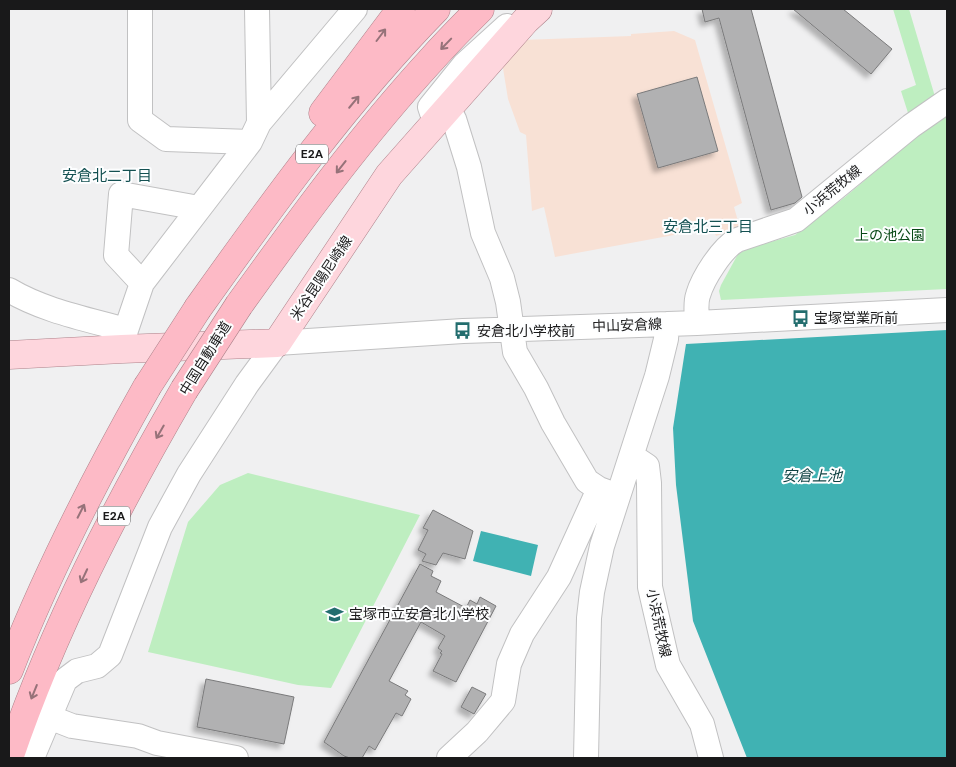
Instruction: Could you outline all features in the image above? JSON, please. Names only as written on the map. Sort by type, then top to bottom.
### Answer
[{"type":"highway","points":[[198,308],[304,140],[359,63],[401,9]]},
{"type":"highway","name":"E2A","points":[[9,670],[23,634],[63,546],[101,470],[148,388],[198,308],[270,207],[409,37],[436,9]]},
{"type":"highway","name":"中国自動車道","points":[[9,758],[52,646],[96,549],[141,464],[184,390],[239,305],[295,226],[361,141],[432,58],[480,9]]},
{"type":"main road","name":"米谷昆陽尼崎線","points":[[277,343],[389,174],[532,14]]},
{"type":"main road","points":[[9,355],[124,339],[277,343]]},
{"type":"street","points":[[140,9],[140,120],[166,138],[254,132]]},
{"type":"street","points":[[254,132],[256,9]]},
{"type":"street","points":[[9,290],[23,298],[124,339],[142,283],[200,208],[254,132],[355,9]]},
{"type":"street","name":"小浜荒牧線","points":[[697,323],[696,307],[698,295],[721,253],[729,244],[796,220],[911,126],[947,101]]},
{"type":"street","points":[[442,116],[454,119],[469,167],[483,233],[502,278],[508,302],[515,352],[587,481],[609,492]]},
{"type":"street","points":[[142,283],[116,254],[121,194],[200,208]]},
{"type":"street","name":"中山安倉線","points":[[277,343],[400,335],[697,323],[947,310]]},
{"type":"street","points":[[449,758],[477,732],[503,702],[509,664],[522,634],[559,577],[632,456],[657,376],[666,340],[667,324]]},
{"type":"street","points":[[32,758],[65,680],[77,671],[97,666],[110,655],[160,527],[189,474],[247,384],[277,343]]},
{"type":"street","name":"小浜荒牧線","points":[[632,456],[647,466],[650,587],[668,665],[702,724],[711,758]]},
{"type":"street","points":[[586,758],[589,618],[592,592],[602,546],[609,492]]},
{"type":"street","points":[[49,718],[72,726],[138,736],[157,743],[236,758]]},
{"type":"shaded area","points":[[674,31],[695,40],[742,203],[734,207],[740,228],[716,236],[709,220],[689,226],[690,232],[555,257],[544,207],[532,211],[526,135],[520,132],[508,99],[502,62],[522,40],[631,36],[631,34]]},
{"type":"green space","points":[[893,9],[909,9],[936,100],[909,116],[901,91],[916,85]]},
{"type":"green space","name":"上の池公園","points":[[947,111],[947,289],[721,300],[719,291],[721,285],[738,254],[749,248],[795,235],[845,197]]},
{"type":"green space","points":[[248,473],[420,515],[331,688],[298,685],[148,652],[188,522],[220,485]]},
{"type":"water","name":"安倉上池","points":[[947,330],[947,758],[747,758],[693,621],[676,485],[673,428],[686,344]]},
{"type":"water","points":[[481,531],[538,545],[531,576],[473,561]]},
{"type":"building","points":[[702,9],[751,9],[802,197],[795,203],[771,210],[719,18],[705,22]]},
{"type":"building","points":[[793,9],[843,9],[892,49],[871,74]]},
{"type":"building","points":[[697,77],[718,151],[658,168],[637,94]]},
{"type":"building","points":[[433,510],[473,531],[465,559],[443,553],[436,565],[422,561],[426,554],[418,550],[428,530],[423,528]]},
{"type":"building","points":[[420,564],[433,571],[431,576],[441,581],[436,592],[466,608],[470,600],[477,604],[480,597],[496,606],[456,682],[433,671],[442,654],[440,653],[442,651],[438,648],[445,636],[421,622],[389,681],[408,691],[405,695],[411,699],[402,716],[396,713],[375,750],[369,746],[362,758],[344,756],[324,742]]},
{"type":"building","points":[[206,679],[294,697],[284,744],[197,727]]},
{"type":"building","points":[[472,687],[486,694],[474,714],[461,707]]},
{"type":"place","name":"宝塚営業所前","points":[[800,318]]},
{"type":"place","name":"安倉北小学校前","points":[[463,331]]},
{"type":"place","name":"宝塚市立安倉北小学校","points":[[335,614]]},
{"type":"district","name":"安倉北二丁目","points":[[107,176]]},
{"type":"district","name":"安倉北三丁目","points":[[708,227]]}]
